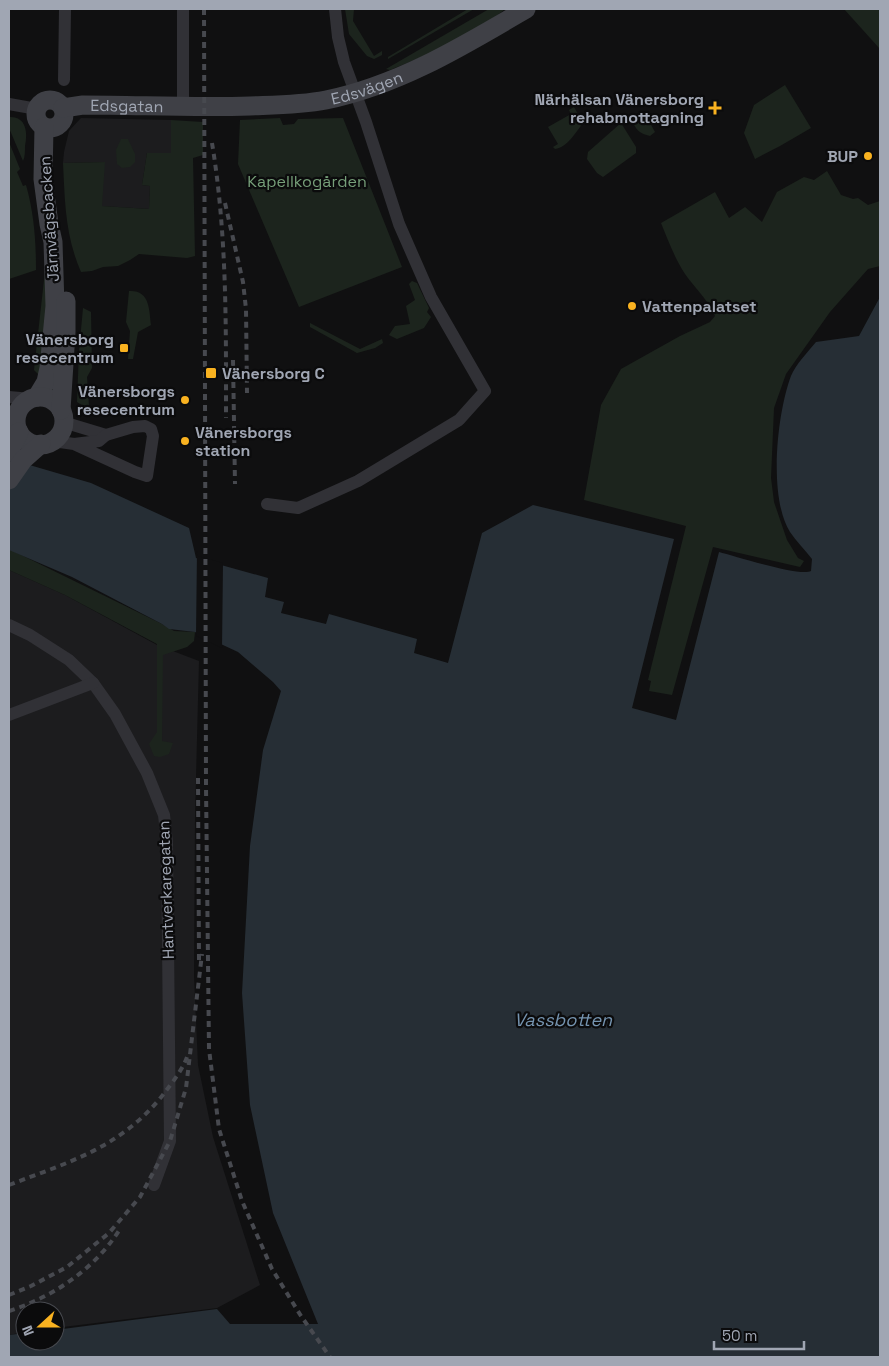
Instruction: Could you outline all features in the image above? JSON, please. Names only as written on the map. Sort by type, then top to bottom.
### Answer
[{"type":"main road","name":"Edsvägen","points":[[187,106],[221,107],[297,104],[326,100],[355,92],[422,67],[458,49],[526,9]]},
{"type":"main road","points":[[49,100],[58,103],[63,108],[64,114],[60,124],[51,128],[44,127],[37,120],[37,109],[43,102],[49,100]]},
{"type":"main road","name":"Edsgatan","points":[[63,108],[83,105],[187,106]]},
{"type":"main road","name":"Järnvägsbacken","points":[[34,398],[46,382],[55,306],[53,242],[44,187],[44,127]]},
{"type":"main road","points":[[16,456],[44,444],[58,435],[62,416],[66,298],[53,242]]},
{"type":"main road","points":[[9,480],[16,456],[15,422],[20,408],[34,398],[51,400],[62,416]]},
{"type":"main road","points":[[15,422],[27,441],[44,444]]},
{"type":"street","points":[[64,9],[64,80]]},
{"type":"street","points":[[183,9],[187,106]]},
{"type":"street","points":[[267,504],[298,508],[358,481],[459,420],[485,391],[431,297],[399,224],[366,122],[344,62],[338,38],[335,9]]},
{"type":"street","points":[[9,104],[37,109]]},
{"type":"street","points":[[9,398],[34,398]]},
{"type":"street","points":[[62,416],[106,435]]},
{"type":"street","points":[[44,444],[60,442],[74,444],[99,441],[106,435],[145,426],[151,429],[153,436],[148,476],[74,444]]},
{"type":"street","name":"Hantverkaregatan","points":[[9,625],[30,635],[69,660],[93,683],[115,714],[147,773],[164,815],[167,842],[170,1141],[154,1185]]},
{"type":"street","points":[[9,715],[93,683]]},
{"type":"shaded area","points":[[81,118],[171,120],[171,153],[147,153],[142,185],[150,186],[149,209],[101,206],[104,162],[63,163],[69,131]]},
{"type":"shaded area","points":[[9,570],[65,595],[157,645],[199,661],[195,816],[194,976],[198,1065],[213,1137],[260,1285],[217,1308],[65,1327],[65,1301],[15,1301],[15,1334],[9,1335]]},
{"type":"green space","points":[[345,9],[354,9],[353,21],[374,56],[382,51],[382,55],[374,59],[367,56],[349,34]]},
{"type":"green space","points":[[468,9],[474,9],[388,59],[388,57]]},
{"type":"green space","points":[[489,9],[505,9],[479,28],[450,44],[390,70],[386,69]]},
{"type":"green space","points":[[844,9],[880,9],[880,49]]},
{"type":"green space","points":[[785,85],[811,128],[755,159],[744,133],[754,105]]},
{"type":"green space","points":[[574,107],[583,123],[564,146],[555,149],[553,147],[558,144],[548,127],[571,114],[569,110]]},
{"type":"green space","points":[[646,116],[655,132],[650,136],[638,131],[632,120]]},
{"type":"green space","points":[[9,117],[19,119],[26,130],[25,156],[23,161],[9,128]]},
{"type":"green space","name":"Kapellkogården","points":[[280,118],[283,125],[294,124],[298,119],[343,118],[402,267],[299,307],[238,164],[240,120]]},
{"type":"green space","points":[[171,120],[203,122],[203,155],[193,158],[195,256],[187,258],[139,254],[118,266],[81,272],[69,232],[65,205],[63,163],[105,162],[102,206],[149,209],[150,186],[142,185],[147,153],[171,153]]},
{"type":"green space","points":[[621,123],[636,147],[636,153],[603,177],[597,173],[587,159],[588,152]]},
{"type":"green space","points":[[121,139],[128,139],[135,154],[135,162],[130,167],[122,168],[117,164],[116,150]]},
{"type":"green space","points":[[9,142],[20,169],[17,172],[23,186],[26,185],[29,196],[36,248],[36,270],[9,279]]},
{"type":"green space","points":[[827,171],[841,195],[853,199],[858,198],[868,205],[880,201],[880,266],[868,269],[830,312],[786,374],[774,408],[771,478],[774,502],[787,540],[798,558],[804,561],[800,567],[713,547],[672,695],[649,691],[651,681],[648,680],[686,526],[584,500],[601,405],[621,369],[680,336],[710,322],[715,316],[705,299],[681,268],[661,223],[715,192],[729,218],[745,207],[762,222],[777,192],[804,177],[814,180]]},
{"type":"green space","points":[[45,271],[49,284],[40,376],[34,370]]},
{"type":"green space","points":[[412,281],[417,283],[429,308],[427,312],[431,317],[424,328],[397,339],[389,335],[395,326],[410,324],[406,306],[415,300],[409,284]]},
{"type":"green space","points":[[129,291],[136,292],[145,297],[149,307],[151,325],[138,332],[133,359],[128,359],[130,331],[126,322]]},
{"type":"green space","points":[[83,308],[91,312],[92,368],[87,377],[89,406],[87,408],[77,402]]},
{"type":"green space","points":[[310,323],[360,349],[382,339],[383,343],[375,348],[357,353],[310,327]]},
{"type":"green space","points":[[9,549],[174,631],[195,632],[194,641],[187,647],[163,655],[162,741],[173,743],[169,754],[160,757],[154,756],[149,744],[157,732],[157,644],[65,595],[9,570]]},
{"type":"water","name":"Vassbotten","points":[[880,297],[880,1357],[9,1357],[9,1335],[15,1334],[15,1351],[65,1351],[65,1329],[217,1309],[230,1324],[318,1324],[273,1213],[250,1105],[242,993],[250,846],[263,750],[281,691],[238,652],[195,632],[169,629],[72,577],[9,550],[9,459],[91,483],[189,528],[196,558],[268,578],[265,597],[284,602],[281,613],[326,624],[329,614],[417,639],[414,653],[448,663],[482,533],[533,505],[674,539],[632,708],[676,720],[719,552],[781,569],[811,571],[812,559],[790,532],[783,517],[779,498],[777,455],[782,411],[791,376],[816,342],[859,336]]},
{"type":"pier","points":[[197,551],[198,556],[223,563],[222,648],[196,636]]},
{"type":"railway","points":[[204,9],[206,786],[209,1049],[219,1129],[242,1201],[272,1269],[301,1316],[330,1357]]},
{"type":"railway","points":[[212,143],[221,211],[223,246],[226,315],[226,418]]},
{"type":"railway","points":[[225,203],[243,282],[246,309],[247,393]]},
{"type":"railway","points":[[233,360],[235,484]]},
{"type":"railway","points":[[198,778],[199,961]]},
{"type":"railway","points":[[9,1295],[67,1267],[109,1233],[140,1197],[170,1141],[186,1088],[202,954]]},
{"type":"railway","points":[[9,1185],[73,1160],[111,1141],[129,1129],[162,1096],[187,1057]]},
{"type":"railway","points":[[9,1311],[41,1298],[72,1280],[98,1257],[120,1229]]},
{"type":"place","name":"Närhälsan Vänersborg rehabmottagning","points":[[715,108]]},
{"type":"place","name":"BUP","points":[[868,156]]},
{"type":"place","name":"Vattenpalatset","points":[[632,306]]},
{"type":"place","name":"Vänersborg resecentrum","points":[[124,348]]},
{"type":"place","name":"Vänersborg C","points":[[211,373]]},
{"type":"place","name":"Vänersborgs resecentrum","points":[[185,400]]},
{"type":"place","name":"Vänersborgs station","points":[[185,441]]}]
